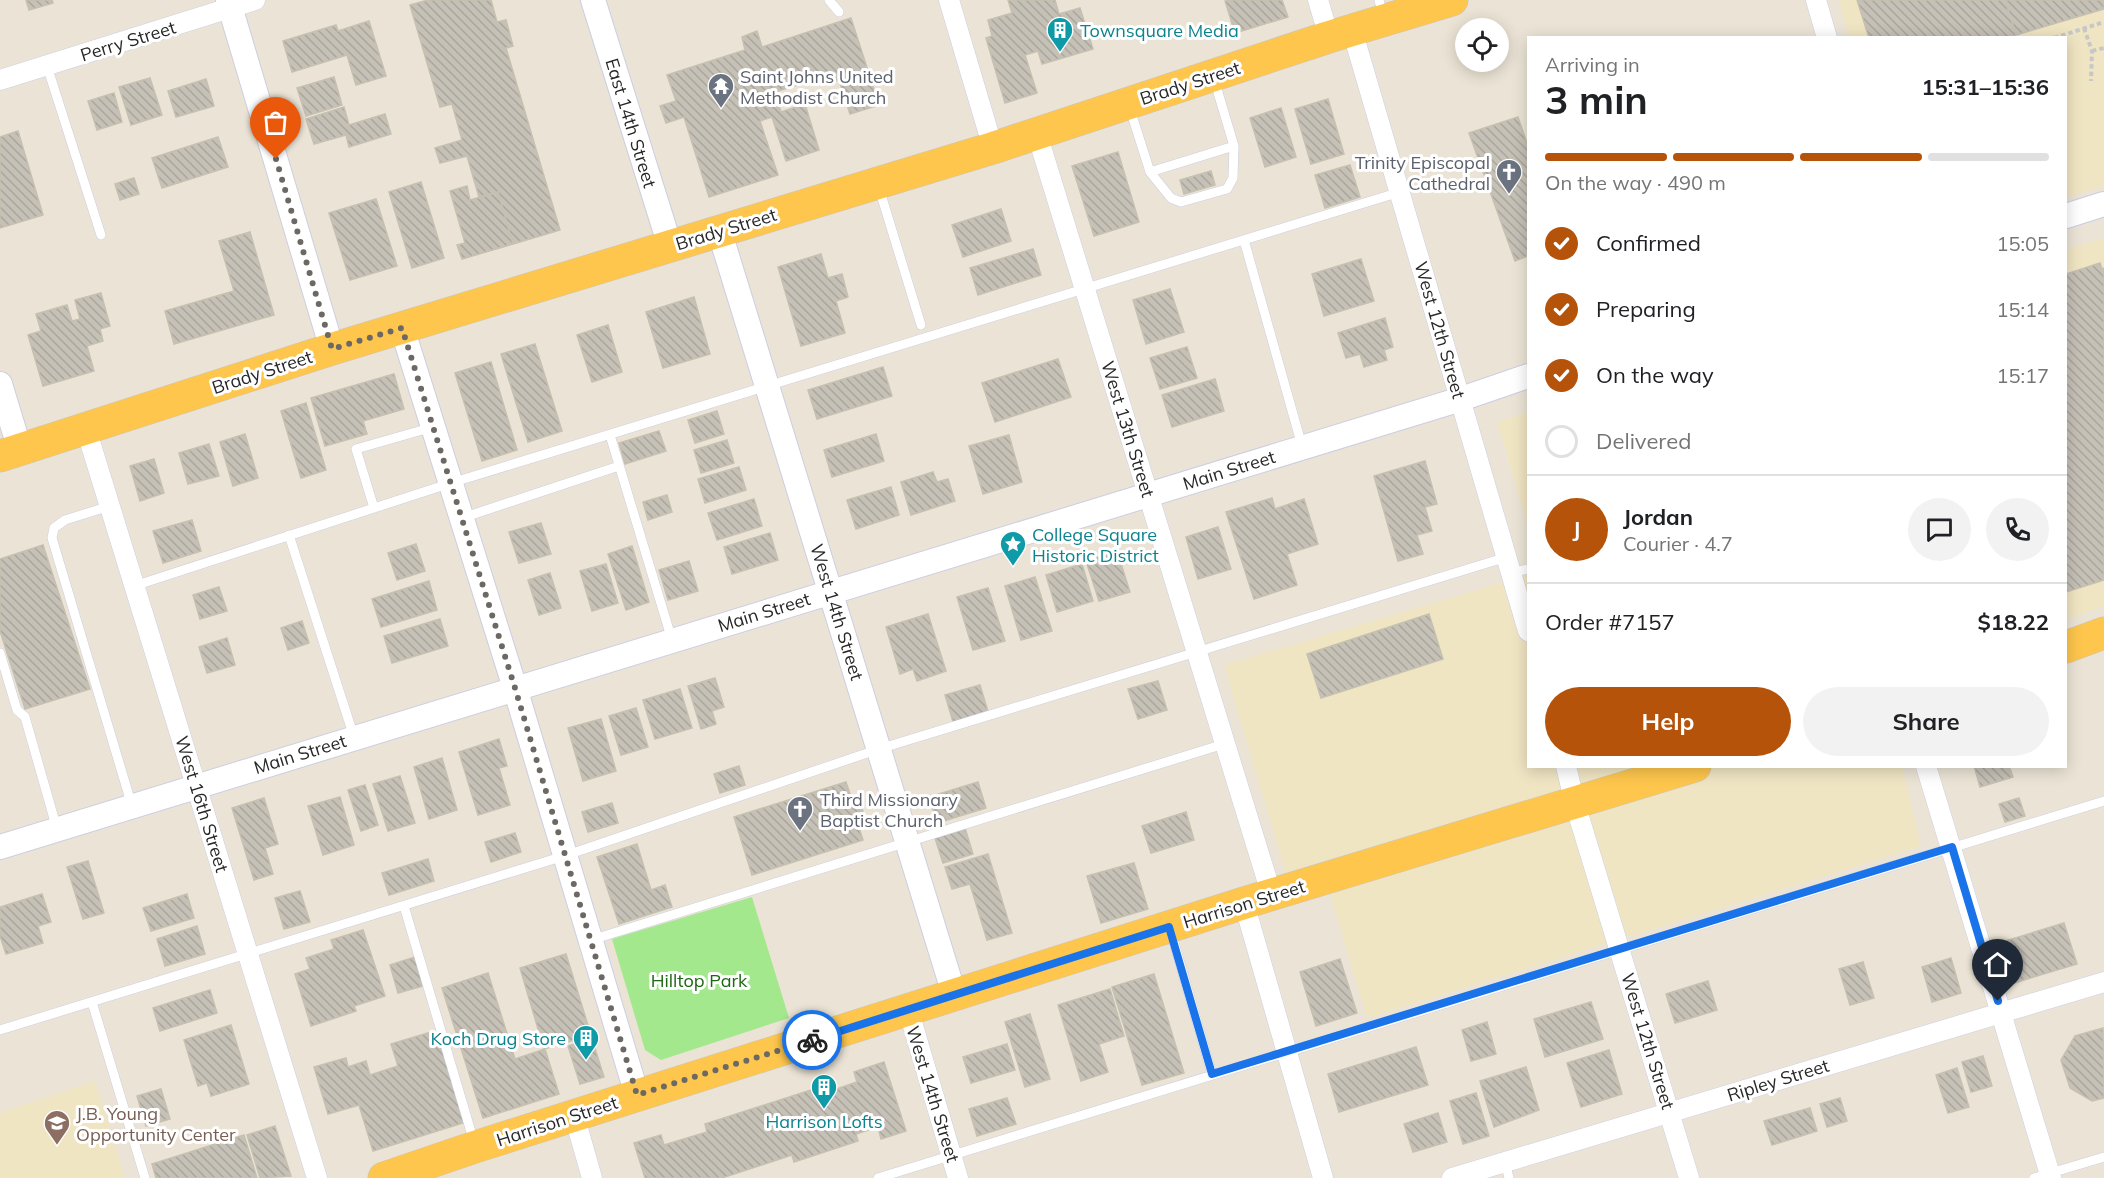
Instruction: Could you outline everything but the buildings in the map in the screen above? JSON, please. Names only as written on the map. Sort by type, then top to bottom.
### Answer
[{"type":"highway","name":"Brady Street","points":[[10,453],[332,349],[1037,134],[1341,34],[1382,10],[1452,0]]},
{"type":"highway","points":[[2067,647],[2104,633]]},
{"type":"highway","name":"Harrison Street","points":[[384,1178],[954,994],[1689,768]]},
{"type":"street","name":"Perry Street","points":[[0,80],[229,4],[255,0]]},
{"type":"street","name":"East 14th Street","points":[[594,0],[670,246]]},
{"type":"street","points":[[949,0],[993,148]]},
{"type":"street","name":"West 12th Street","points":[[1318,0],[1341,34],[1400,192],[1461,399],[1516,566],[1527,626]]},
{"type":"street","points":[[1816,0],[1826,36]]},
{"type":"street","points":[[229,4],[332,349]]},
{"type":"street","name":"West 13th Street","points":[[1037,134],[1224,744],[1258,900],[1286,1051],[1323,1178]]},
{"type":"street","points":[[2067,216],[2104,204]]},
{"type":"street","name":"West 14th Street","points":[[720,230],[954,994]]},
{"type":"street","points":[[402,328],[515,688],[637,1095]]},
{"type":"street","name":"Main Street","points":[[0,848],[354,737],[1461,399],[1527,376]]},
{"type":"street","points":[[0,384],[10,453]]},
{"type":"street","name":"West 16th Street","points":[[86,429],[317,1178]]},
{"type":"street","name":"West 12th Street","points":[[1566,768],[1575,804],[1689,1178]]},
{"type":"street","points":[[1927,768],[2002,1013],[2045,1176]]},
{"type":"street","name":"Ripley Street","points":[[1452,1178],[1507,1170],[1669,1112],[2104,982]]},
{"type":"street","name":"West 14th Street","points":[[908,1009],[958,1178]]},
{"type":"street","points":[[574,1116],[592,1178]]},
{"type":"lane","points":[[830,0],[839,12]]},
{"type":"lane","points":[[47,66],[101,235]]},
{"type":"lane","points":[[1129,104],[1150,171],[1171,198],[1181,202],[1227,189],[1233,178],[1234,146],[1213,76]]},
{"type":"lane","points":[[1150,171],[1234,146]]},
{"type":"lane","points":[[878,183],[921,325]]},
{"type":"lane","points":[[134,586],[450,483],[1400,192]]},
{"type":"lane","points":[[1244,240],[1302,447]]},
{"type":"lane","points":[[374,508],[356,449],[433,427]]},
{"type":"lane","points":[[610,435],[672,640]]},
{"type":"lane","points":[[462,518],[619,466]]},
{"type":"lane","points":[[110,506],[65,520],[54,528],[52,538],[132,806]]},
{"type":"lane","points":[[289,535],[354,737]]},
{"type":"lane","points":[[0,1030],[564,856],[879,749],[1197,652],[1516,566]]},
{"type":"lane","points":[[0,654],[17,710],[25,717],[57,829]]},
{"type":"lane","points":[[591,940],[1224,744]]},
{"type":"lane","points":[[878,1178],[2104,801]]},
{"type":"lane","points":[[404,906],[475,1147]]},
{"type":"lane","points":[[1169,927],[1212,1074]]},
{"type":"lane","points":[[92,1002],[145,1178]]},
{"type":"lane","points":[[2045,1176],[2104,1157]]},
{"type":"path","points":[[2060,36],[2104,22]]},
{"type":"path","points":[[2084,28],[2092,51],[2091,81]]},
{"type":"path","points":[[2092,51],[2104,48]]},
{"type":"shaded area","points":[[1839,0],[2104,0],[2104,186],[2067,197],[2067,36],[1849,36]]},
{"type":"shaded area","points":[[2104,238],[2104,606],[2067,620],[2067,250]]},
{"type":"shaded area","points":[[1527,412],[1527,523],[1497,422]]},
{"type":"shaded area","points":[[1527,575],[1527,768],[1902,768],[1921,846],[1367,1018],[1323,871],[1288,881],[1224,665]]},
{"type":"shaded area","name":"J.B. Young Opportunity Center","points":[[95,1081],[125,1178],[0,1178],[0,1113]]},
{"type":"green space","name":"Hilltop Park","points":[[752,897],[789,1018],[661,1060],[645,1050],[612,939]]},
{"type":"way so far","points":[[276,159],[332,349],[402,328],[515,688],[637,1095],[812,1040]]},
{"type":"place","name":"Townsquare Media","points":[[1060,53]]},
{"type":"place","name":"Saint Johns United Methodist Church","points":[[721,109]]},
{"type":"place","name":"Trinity Episcopal Cathedral","points":[[1509,195]]},
{"type":"place","name":"College Square Historic District","points":[[1013,567]]},
{"type":"place","name":"Third Missionary Baptist Church","points":[[800,832]]},
{"type":"place","name":"Koch Drug Store","points":[[586,1061]]},
{"type":"place","name":"Harrison Lofts","points":[[824,1110]]},
{"type":"place","name":"J.B. Young Opportunity Center","points":[[57,1146]]},
{"type":"route","points":[[812,1040],[1169,927],[1212,1074],[1642,944],[1952,847],[1998,1001]]}]
